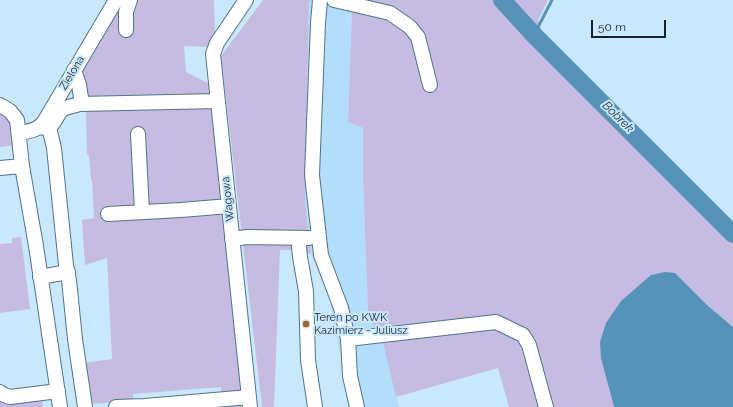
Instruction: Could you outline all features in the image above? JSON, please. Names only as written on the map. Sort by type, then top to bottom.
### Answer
[{"type":"street","name":"Zielona","points":[[42,127],[116,0]]},
{"type":"street","points":[[126,30],[126,12],[130,0]]},
{"type":"street","name":"Wagowa","points":[[246,0],[217,43],[214,54],[228,206],[249,402]]},
{"type":"street","points":[[320,0],[312,175],[321,255],[341,308],[348,339],[350,376],[357,407]]},
{"type":"street","points":[[334,0],[390,13],[410,27],[418,37],[430,85]]},
{"type":"street","points":[[74,70],[79,84],[82,104]]},
{"type":"street","points":[[19,133],[42,127],[63,109],[82,104],[218,101]]},
{"type":"street","points":[[0,105],[10,111],[17,120],[22,166],[36,246],[60,407]]},
{"type":"street","points":[[42,127],[54,148],[65,258],[85,407]]},
{"type":"street","points":[[138,134],[142,211]]},
{"type":"street","points":[[0,168],[22,166]]},
{"type":"street","points":[[108,214],[228,206]]},
{"type":"street","points":[[232,239],[247,237],[319,237]]},
{"type":"street","points":[[300,238],[300,257],[304,271],[306,291],[308,360],[315,407]]},
{"type":"street","points":[[40,277],[68,272]]},
{"type":"street","points":[[348,339],[496,322],[523,335],[529,344],[546,407]]},
{"type":"street","points":[[0,392],[10,397],[58,392]]},
{"type":"street","points":[[116,407],[249,402]]},
{"type":"shaded area","points":[[120,0],[214,0],[215,36],[209,48],[184,46],[186,72],[210,84],[244,407],[223,407],[221,387],[133,394],[134,407],[122,402],[87,404],[83,363],[112,359],[107,258],[85,265],[82,220],[94,218],[92,181],[89,155],[87,155],[86,114],[83,96],[83,61]]},
{"type":"shaded area","points":[[263,0],[548,0],[538,20],[543,33],[677,171],[733,226],[733,327],[707,305],[675,273],[608,385],[614,407],[509,407],[498,368],[396,397],[383,343],[368,314],[363,176],[363,128],[348,122],[352,8],[309,1],[305,200],[311,254],[295,250],[280,250],[274,407],[262,407],[221,56]]},
{"type":"shaded area","points":[[309,1],[352,8],[348,122],[363,128],[363,176],[368,314],[383,343],[399,407],[350,407],[330,300],[311,254],[305,200]]},
{"type":"shaded area","points":[[0,111],[14,119],[16,145],[0,147]]},
{"type":"shaded area","points":[[21,237],[30,309],[0,313],[0,244],[12,243],[12,238]]},
{"type":"shaded area","points":[[665,272],[675,273],[707,305],[733,327],[733,407],[614,407],[601,358],[600,342],[606,323],[621,301],[651,275]]},
{"type":"shaded area","points":[[0,396],[41,398],[43,407],[0,407]]},
{"type":"waterway","name":"Bobrek","points":[[502,0],[534,35],[733,234]]},
{"type":"waterway","points":[[534,35],[552,0]]},
{"type":"place","name":"Teren po KWK Kazimierz - Juliusz","points":[[306,324]]}]
